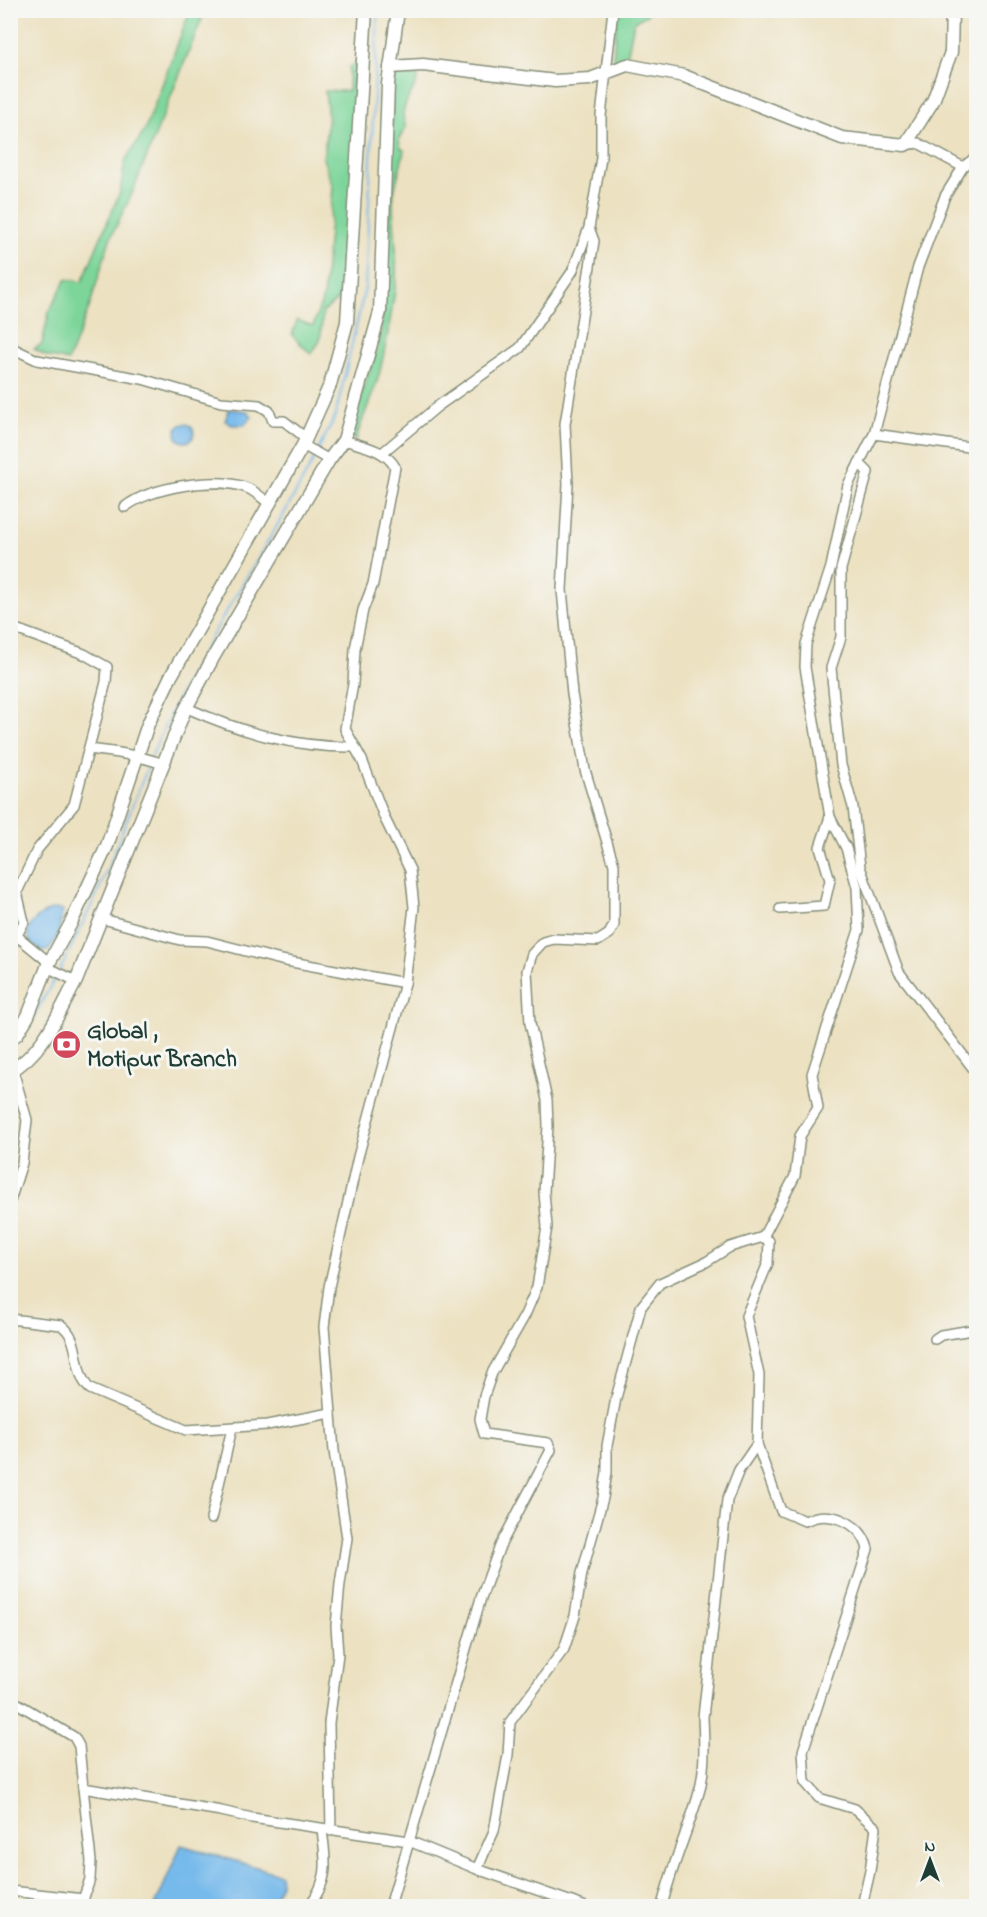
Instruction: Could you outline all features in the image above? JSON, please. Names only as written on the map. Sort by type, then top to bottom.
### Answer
[{"type":"main road","points":[[10,1039],[17,1034],[28,1016],[106,846],[148,724],[170,678],[305,442],[330,384],[347,322],[366,10]]},
{"type":"main road","points":[[12,1071],[31,1056],[54,1022],[71,978],[103,919],[187,708],[218,648],[329,460],[344,440],[380,312],[383,181],[390,67],[398,10]]},
{"type":"main road","points":[[390,67],[423,65],[555,81],[590,79],[627,65],[684,76],[842,138],[904,145],[933,101],[951,52],[952,10]]},
{"type":"street","points":[[381,453],[438,406],[520,348],[572,272],[589,228],[601,158],[601,116],[613,10]]},
{"type":"street","points":[[904,145],[918,143],[963,166]]},
{"type":"street","points":[[477,1869],[494,1831],[508,1755],[510,1722],[564,1649],[575,1616],[582,1573],[603,1498],[607,1472],[607,1446],[616,1398],[641,1307],[660,1283],[706,1262],[730,1247],[763,1237],[795,1176],[800,1136],[818,1108],[812,1074],[859,930],[857,887],[846,849],[830,817],[805,667],[806,644],[831,567],[848,485],[874,434],[918,267],[945,196],[963,166],[976,157]]},
{"type":"street","points":[[390,1906],[481,1598],[500,1546],[551,1450],[548,1443],[539,1440],[484,1434],[480,1419],[484,1396],[492,1373],[525,1315],[537,1287],[547,1227],[544,1192],[548,1125],[547,1100],[530,1023],[526,971],[532,954],[543,942],[554,939],[598,941],[609,934],[614,925],[614,865],[585,770],[572,694],[562,590],[568,484],[565,424],[594,241],[589,228]]},
{"type":"street","points":[[10,347],[37,360],[142,379],[221,402],[259,405],[269,411],[273,421],[284,421],[305,442],[329,460]]},
{"type":"street","points":[[874,434],[976,448]]},
{"type":"street","points":[[309,1906],[320,1892],[326,1870],[329,1723],[338,1654],[336,1626],[347,1538],[339,1495],[324,1327],[329,1287],[371,1104],[405,983],[414,908],[411,870],[385,819],[355,747],[345,729],[345,718],[353,684],[355,649],[363,610],[373,584],[395,467],[390,459],[381,453],[344,440]]},
{"type":"street","points":[[859,463],[868,472],[841,569],[841,637],[831,668],[841,765],[853,807],[860,867],[899,972],[976,1072]]},
{"type":"street","points":[[125,507],[154,493],[208,482],[247,488],[270,504]]},
{"type":"street","points":[[10,627],[84,654],[107,667],[74,805],[37,850],[17,892],[24,922],[10,948]]},
{"type":"street","points":[[187,708],[267,738],[302,745],[355,747]]},
{"type":"street","points":[[88,749],[128,757],[138,755],[163,764]]},
{"type":"street","points":[[780,909],[824,906],[830,880],[820,848],[830,817]]},
{"type":"street","points":[[103,919],[180,940],[207,941],[281,960],[405,983]]},
{"type":"street","points":[[17,936],[50,967],[71,978]]},
{"type":"street","points":[[10,1201],[22,1163],[27,1120],[12,1071]]},
{"type":"street","points":[[763,1237],[769,1241],[768,1263],[746,1316],[759,1375],[757,1444],[781,1511],[805,1521],[818,1515],[830,1515],[855,1527],[863,1535],[868,1550],[803,1751],[805,1782],[819,1798],[855,1809],[876,1828],[862,1906]]},
{"type":"street","points":[[10,1265],[10,1314]]},
{"type":"street","points":[[10,1319],[48,1322],[67,1328],[82,1379],[90,1389],[186,1430],[267,1425],[331,1413]]},
{"type":"street","points":[[935,1339],[941,1335],[972,1330],[976,1332]]},
{"type":"street","points":[[211,1519],[232,1428]]},
{"type":"street","points":[[662,1906],[670,1870],[699,1794],[704,1752],[703,1717],[727,1500],[739,1470],[757,1444]]},
{"type":"street","points":[[10,1699],[74,1737],[79,1746],[91,1861],[82,1903],[10,1890]]},
{"type":"street","points":[[83,1788],[327,1830],[409,1841],[477,1869],[583,1906]]},
{"type":"green space","points":[[190,11],[205,11],[131,196],[110,239],[90,305],[68,361],[46,356],[34,349],[42,344],[49,312],[66,279],[82,282],[120,192],[125,161],[145,130]]},
{"type":"green space","points":[[617,11],[649,11],[647,15],[634,22],[626,62],[613,59]]},
{"type":"green space","points":[[358,62],[347,292],[323,312],[320,341],[311,354],[292,335],[297,320],[313,326],[323,298],[333,187],[323,159],[328,118],[325,91],[348,91],[349,67]]},
{"type":"green space","points":[[413,68],[418,77],[403,114],[406,127],[399,139],[400,147],[404,150],[393,200],[396,280],[393,300],[380,371],[356,440],[347,434],[380,341],[386,285],[393,76],[400,69]]},
{"type":"water","points":[[229,409],[248,411],[252,417],[244,425],[232,425],[225,421]]},
{"type":"water","points":[[185,424],[193,429],[194,433],[189,441],[185,442],[177,437],[176,433],[181,425]]},
{"type":"water","points":[[55,909],[63,911],[58,935],[49,950],[43,951],[29,940],[30,927],[40,916]]},
{"type":"water","points":[[181,1845],[280,1874],[281,1884],[269,1906],[155,1906]]},
{"type":"waterway","points":[[318,450],[335,417],[365,288],[378,10]]},
{"type":"waterway","points":[[151,758],[168,718],[208,642],[316,455]]},
{"type":"waterway","points":[[60,970],[98,892],[149,764]]},
{"type":"waterway","points":[[33,1017],[57,975]]},
{"type":"place","name":"Global , Motipur Branch","points":[[66,1044]]}]
